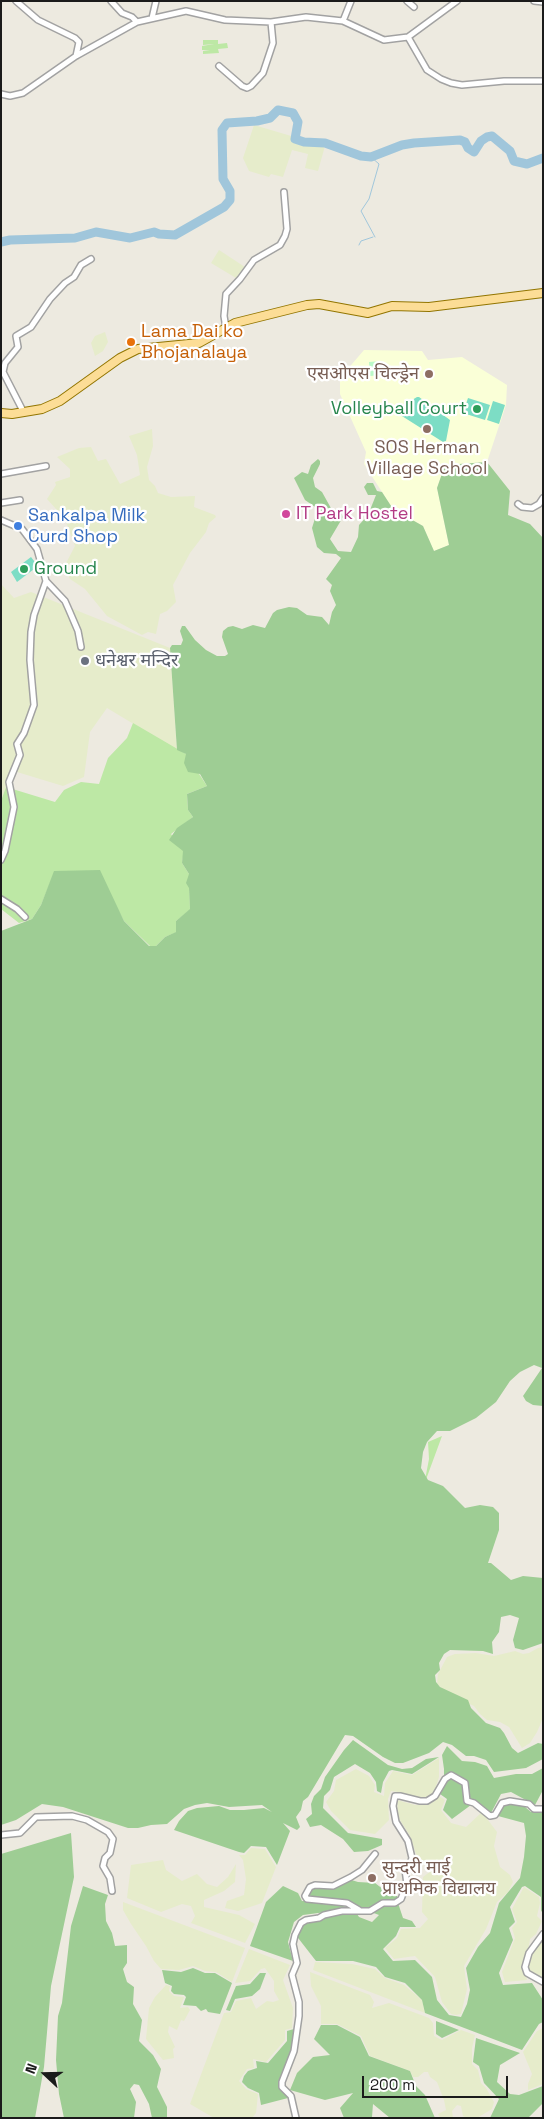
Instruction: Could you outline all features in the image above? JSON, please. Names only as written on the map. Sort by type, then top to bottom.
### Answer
[{"type":"main road","points":[[1,413],[12,414],[42,408],[60,401],[120,358],[138,349],[199,343],[235,323],[307,305],[320,304],[368,313],[392,306],[429,306],[543,293]]},
{"type":"street","points":[[16,1],[38,20],[75,38],[78,42],[76,56]]},
{"type":"street","points":[[111,1],[122,13],[132,17],[137,22]]},
{"type":"street","points":[[152,18],[156,1]]},
{"type":"street","points":[[342,21],[351,1]]},
{"type":"street","points":[[408,1],[414,7]]},
{"type":"street","points":[[534,1],[543,2]]},
{"type":"street","points":[[1,94],[10,96],[23,93],[76,56],[137,22],[186,11],[225,20],[271,22],[306,17],[342,21],[359,26],[384,40],[408,37],[453,2]]},
{"type":"street","points":[[219,66],[245,88],[251,86],[263,73],[273,43],[271,22]]},
{"type":"street","points":[[408,37],[427,70],[440,80],[462,84],[504,81],[543,82]]},
{"type":"street","points":[[226,328],[224,316],[226,294],[255,259],[280,245],[285,236],[287,229],[284,192]]},
{"type":"street","points":[[23,411],[3,372],[5,363],[18,347],[16,336],[31,327],[50,299],[65,283],[74,277],[81,265],[91,259]]},
{"type":"street","points":[[1,474],[46,466]]},
{"type":"street","points":[[518,504],[522,507],[532,508],[539,504],[543,498]]},
{"type":"street","points":[[1,503],[20,500]]},
{"type":"street","points":[[1,520],[18,526],[27,534],[37,549],[46,581],[70,610],[81,647]]},
{"type":"street","points":[[1,860],[5,851],[14,807],[9,782],[20,755],[17,744],[24,733],[34,705],[30,660],[31,632],[34,615],[46,581]]},
{"type":"street","points":[[1,783],[9,782]]},
{"type":"street","points":[[1,899],[17,909],[25,917]]},
{"type":"street","points":[[296,2118],[291,2096],[282,2087],[282,2082],[294,2051],[299,2016],[299,2002],[292,1975],[297,1963],[293,1944],[295,1935],[301,1923],[306,1920],[319,1918],[334,1912],[370,1911],[383,1903],[398,1902],[406,1892],[405,1870],[412,1858],[408,1841],[396,1822],[392,1806],[395,1796],[420,1801],[427,1800],[435,1796],[444,1779],[450,1775],[465,1784],[467,1801],[474,1803],[490,1816],[495,1815],[499,1806],[510,1800],[524,1803],[534,1809],[543,1809]]},
{"type":"street","points":[[1,1834],[20,1833],[36,1817],[72,1816],[87,1820],[108,1832],[113,1839],[110,1853],[105,1858],[103,1866],[110,1878],[112,1891]]},
{"type":"street","points":[[359,1910],[347,1904],[307,1899],[305,1896],[310,1887],[315,1884],[333,1886],[351,1877],[362,1870],[375,1854]]},
{"type":"street","points":[[543,1934],[529,1953],[525,1967],[527,1973],[543,1982]]},
{"type":"shaded area","points":[[254,125],[325,146],[318,171],[305,168],[308,154],[292,150],[283,177],[271,174],[269,177],[249,171],[243,158]]},
{"type":"shaded area","points":[[219,250],[245,267],[236,278],[211,263]]},
{"type":"shaded area","points":[[105,332],[108,342],[103,351],[95,356],[91,343],[95,336]]},
{"type":"shaded area","name":"SOS Herman Village School","points":[[364,350],[422,351],[428,360],[462,357],[507,385],[506,405],[487,462],[445,465],[437,488],[449,545],[434,551],[423,526],[393,509],[364,464],[366,452],[340,394],[340,378]]},
{"type":"shaded area","points":[[382,361],[381,372],[383,372],[383,375],[370,376],[369,362]]},
{"type":"shaded area","points":[[152,429],[153,446],[147,467],[149,480],[155,486],[158,493],[171,497],[195,496],[194,507],[216,517],[209,523],[206,532],[190,553],[173,585],[176,602],[167,611],[160,614],[156,634],[148,632],[142,635],[107,616],[85,589],[70,579],[64,567],[75,546],[65,519],[47,499],[56,485],[55,482],[70,477],[70,469],[57,457],[79,448],[91,447],[98,461],[106,459],[120,484],[140,475],[137,455],[129,436]]},
{"type":"shaded area","points":[[1,584],[14,598],[31,592],[170,648],[177,750],[107,708],[90,732],[84,777],[63,786],[17,772],[6,787],[1,801]]},
{"type":"shaded area","points":[[543,1647],[543,1718],[530,1743],[522,1748],[509,1727],[500,1722],[487,1720],[474,1706],[449,1695],[437,1684],[438,1674],[447,1657],[455,1654],[476,1653],[494,1656],[515,1651],[523,1654]]},
{"type":"shaded area","points":[[439,1758],[439,1777],[434,1793],[425,1798],[412,1798],[391,1791],[388,1799],[389,1820],[375,1834],[350,1830],[331,1811],[326,1802],[334,1791],[336,1780],[356,1769],[369,1776],[375,1785],[374,1792],[384,1796],[385,1783],[393,1771],[412,1775]]},
{"type":"shaded area","points":[[439,1796],[445,1800],[441,1810],[451,1823],[466,1827],[482,1812],[497,1832],[494,1846],[500,1867],[510,1875],[513,1882],[508,1892],[497,1902],[486,1929],[464,1966],[467,1989],[461,2014],[456,2015],[451,2014],[442,2002],[435,1977],[415,1956],[394,1959],[385,1948],[397,1938],[401,1929],[420,1928],[428,1919],[422,1912],[423,1877],[431,1871],[430,1864],[417,1857],[410,1836],[398,1817],[397,1800],[415,1805],[430,1804]]},
{"type":"shaded area","points":[[251,1848],[265,1849],[276,1867],[262,1903],[238,1911],[225,1908],[227,1901],[244,1895],[246,1879],[243,1860],[239,1855],[245,1855]]},
{"type":"shaded area","points":[[163,1860],[166,1870],[182,1881],[197,1874],[207,1884],[217,1887],[228,1877],[236,1864],[235,1882],[224,1891],[204,1900],[204,1907],[239,1915],[255,1924],[245,1943],[191,1923],[195,1916],[191,1906],[182,1904],[161,1912],[127,1898],[131,1865]]},
{"type":"shaded area","points":[[524,1887],[539,1897],[540,1903],[537,1916],[542,1921],[536,1934],[530,1939],[525,1972],[527,1980],[505,1982],[502,1972],[515,1938],[512,1928],[517,1922],[512,1909]]},
{"type":"shaded area","points":[[123,1902],[245,1948],[232,1982],[216,1972],[205,1971],[193,1966],[179,1970],[161,1969],[154,1961],[123,1910]]},
{"type":"shaded area","points":[[543,1940],[543,1978],[529,1973],[528,1962],[533,1951]]},
{"type":"shaded area","points":[[249,1949],[290,1965],[283,1980],[293,2008],[292,2028],[285,2030],[285,2040],[266,2062],[253,2059],[254,2068],[247,2069],[239,2081],[246,2089],[258,2094],[256,2113],[252,2118],[214,2118],[190,2104],[224,2013],[231,2012],[236,2001],[251,1998],[256,2009],[267,2001],[279,2000],[274,1991],[274,1981],[265,1968],[261,1969],[250,1981],[235,1983]]},
{"type":"shaded area","points":[[315,1962],[352,1964],[375,1969],[385,1978],[404,1985],[422,2000],[425,2013],[313,1970]]},
{"type":"shaded area","points":[[310,1972],[370,1995],[374,2002],[372,2008],[389,2003],[429,2018],[433,2023],[434,2036],[442,2040],[461,2030],[475,2035],[472,2048],[472,2064],[478,2070],[481,2083],[494,2102],[492,2109],[477,2118],[467,2118],[463,2116],[461,2106],[457,2105],[452,2111],[453,2118],[440,2118],[438,2114],[446,2110],[444,2100],[437,2082],[430,2077],[428,2072],[424,2072],[418,2077],[413,2077],[410,2071],[370,2056],[361,2036],[337,2024],[321,2024],[321,2006],[311,1986]]},
{"type":"shaded area","points":[[166,1985],[170,1986],[169,1991],[174,1996],[184,1997],[180,2008],[188,2007],[190,2010],[184,2021],[181,2020],[177,2030],[169,2026],[168,2032],[175,2047],[173,2049],[174,2058],[163,2060],[146,2039],[149,2008],[155,1997]]},
{"type":"shaded area","points":[[543,2028],[543,2084],[528,2090],[532,2074],[523,2052],[537,2031]]},
{"type":"green space","points":[[203,40],[218,40],[218,44],[227,43],[228,48],[218,49],[219,53],[203,54],[203,51],[210,50],[202,50],[202,46],[214,44],[203,45]]},
{"type":"green space","points":[[417,397],[450,420],[446,441],[443,442],[394,411]]},
{"type":"green space","name":"Volleyball Court","points":[[468,398],[490,405],[485,420],[463,413]]},
{"type":"green space","points":[[493,401],[505,405],[499,424],[487,420]]},
{"type":"green space","points":[[318,459],[320,464],[313,478],[315,487],[322,492],[332,510],[340,509],[343,517],[330,539],[338,551],[351,552],[358,537],[359,525],[368,515],[376,495],[368,495],[364,487],[367,483],[373,483],[377,491],[382,492],[393,509],[423,526],[434,551],[449,545],[437,488],[445,465],[487,462],[510,491],[508,515],[530,524],[543,538],[543,1406],[533,1405],[526,1401],[523,1396],[542,1368],[534,1365],[520,1372],[510,1381],[496,1402],[476,1418],[450,1431],[437,1431],[427,1442],[423,1452],[421,1468],[428,1480],[443,1486],[465,1508],[480,1505],[493,1507],[499,1513],[499,1530],[488,1563],[491,1563],[511,1580],[523,1576],[543,1578],[543,1643],[523,1650],[515,1648],[513,1640],[519,1618],[510,1615],[501,1617],[499,1632],[492,1642],[493,1654],[483,1651],[450,1650],[444,1654],[439,1663],[440,1670],[435,1675],[436,1682],[440,1687],[468,1700],[471,1708],[486,1723],[500,1728],[512,1748],[518,1753],[538,1743],[543,1744],[543,1759],[526,1768],[494,1772],[486,1760],[474,1756],[466,1756],[452,1745],[443,1742],[429,1753],[403,1763],[395,1763],[353,1736],[345,1735],[308,1797],[303,1801],[301,1810],[296,1817],[300,1827],[297,1830],[283,1823],[290,1831],[277,1865],[266,1847],[251,1846],[244,1853],[174,1830],[188,1811],[197,1808],[219,1806],[230,1810],[244,1810],[264,1808],[272,1812],[262,1805],[229,1807],[207,1803],[195,1805],[184,1809],[167,1824],[128,1828],[63,1807],[42,1804],[16,1820],[1,1825],[1,931],[32,919],[41,905],[54,871],[100,870],[124,921],[149,946],[156,946],[165,937],[176,932],[176,921],[190,909],[189,888],[186,883],[189,874],[182,863],[183,851],[169,840],[177,828],[193,817],[188,810],[187,794],[207,786],[200,774],[188,772],[184,763],[186,754],[177,750],[170,648],[172,645],[181,645],[183,640],[180,631],[182,626],[185,626],[195,640],[206,650],[217,656],[225,656],[228,654],[222,637],[223,631],[228,627],[233,626],[242,629],[253,625],[265,628],[273,613],[289,607],[297,608],[307,615],[322,617],[329,625],[336,605],[330,591],[332,585],[326,579],[341,558],[336,554],[324,553],[317,547],[312,528],[318,509],[305,500],[294,478],[302,472],[308,474],[311,465]]},
{"type":"green space","name":"Ground","points":[[31,557],[38,566],[17,582],[11,572]]},
{"type":"green space","points":[[133,723],[186,754],[207,786],[187,794],[188,810],[193,817],[171,834],[184,851],[182,863],[189,874],[190,910],[176,921],[177,932],[165,937],[156,946],[150,946],[124,921],[116,906],[55,871],[41,905],[32,919],[19,923],[1,909],[1,801],[6,787],[55,802],[64,790],[81,782],[99,784],[108,758],[127,738]]},
{"type":"green space","points":[[442,1436],[424,1485],[429,1459],[428,1442]]},
{"type":"green space","points":[[353,1740],[388,1765],[402,1769],[412,1768],[426,1759],[439,1757],[412,1774],[389,1771],[383,1782],[381,1793],[377,1791],[376,1782],[370,1773],[355,1764],[334,1777],[330,1790],[324,1796],[323,1808],[348,1833],[382,1839],[382,1845],[368,1851],[354,1852],[343,1839],[321,1825],[310,1827],[306,1819],[312,1814],[311,1804],[314,1796],[321,1789],[325,1777]]},
{"type":"green space","points":[[447,1746],[462,1761],[475,1762],[487,1766],[494,1778],[516,1774],[532,1774],[543,1768],[543,1790],[535,1805],[511,1792],[501,1794],[491,1813],[475,1802],[452,1819],[443,1810],[447,1799],[440,1794],[444,1782],[442,1755]]},
{"type":"green space","points":[[518,1801],[531,1812],[543,1810],[543,1909],[541,1912],[541,1897],[525,1886],[522,1887],[510,1907],[515,1922],[509,1928],[513,1940],[499,1973],[503,1985],[532,1983],[543,2000],[543,2022],[539,2024],[522,2050],[425,2013],[422,2000],[405,1983],[385,1977],[376,1967],[353,1961],[316,1961],[295,1934],[300,1923],[346,1911],[357,1914],[359,1917],[372,1922],[379,1915],[371,1912],[384,1904],[398,1903],[403,1918],[412,1921],[416,1927],[400,1927],[396,1936],[383,1949],[393,1961],[415,1960],[432,1977],[437,2000],[449,2015],[461,2017],[467,2004],[470,1990],[466,1968],[478,1947],[490,1933],[499,1903],[520,1878],[526,1836],[524,1823],[498,1816],[500,1806]]},
{"type":"green space","points":[[71,1833],[74,1877],[51,1986],[44,2067],[35,2118],[1,2118],[1,1854]]},
{"type":"green space","points":[[345,1878],[358,1882],[375,1883],[388,1893],[396,1893],[398,1899],[381,1901],[371,1909],[323,1897],[312,1898],[306,1896],[309,1890],[315,1886],[332,1885]]},
{"type":"green space","points":[[83,1886],[108,1895],[105,1904],[106,1921],[112,1933],[115,1946],[127,1945],[127,1963],[123,1969],[127,1982],[134,1987],[133,2004],[142,2020],[139,2041],[153,2055],[161,2069],[157,2087],[167,2107],[167,2118],[152,2118],[149,2104],[139,2085],[134,2084],[130,2089],[136,2102],[134,2118],[64,2118],[59,2094],[56,2060],[58,2016],[62,2003],[71,1926]]},
{"type":"green space","points":[[283,1886],[298,1893],[302,1901],[320,1901],[346,1906],[326,1912],[303,1915],[294,1922],[288,1942],[293,1961],[250,1946],[266,1902]]},
{"type":"green space","points":[[193,1968],[205,1973],[215,1973],[232,1983],[220,2014],[208,2012],[206,2009],[201,2011],[196,2006],[183,2005],[186,1997],[174,1994],[171,1991],[172,1986],[165,1983],[162,1970],[181,1972]]},
{"type":"green space","points":[[260,1973],[266,1973],[260,1989],[252,1996],[235,1999],[230,2011],[226,2010],[236,1986],[250,1984]]},
{"type":"green space","points":[[436,2021],[459,2030],[442,2038],[436,2034]]},
{"type":"green space","points":[[321,2025],[337,2025],[360,2037],[369,2056],[410,2071],[416,2086],[425,2095],[435,2118],[390,2118],[373,2104],[372,2117],[344,2118],[340,2108],[353,2093],[325,2100],[290,2090],[297,2073],[313,2057],[330,2055],[314,2039]]},
{"type":"green space","points":[[294,2029],[295,2034],[290,2055],[281,2077],[281,2086],[288,2098],[261,2105],[259,2093],[248,2088],[242,2082],[244,2076],[248,2071],[257,2068],[256,2061],[268,2063],[287,2041],[287,2031]]},
{"type":"green space","points":[[476,2038],[520,2053],[500,2065],[497,2082],[510,2094],[519,2095],[543,2086],[543,2103],[528,2118],[490,2118],[499,2099],[484,2083],[479,2066],[473,2062]]},
{"type":"waterway","points":[[1,242],[10,240],[75,238],[96,232],[130,238],[154,232],[175,235],[224,207],[230,200],[230,191],[223,179],[222,130],[227,123],[270,118],[278,110],[293,113],[298,122],[295,139],[304,142],[325,143],[361,156],[371,157],[402,145],[414,143],[460,140],[465,142],[468,148],[474,152],[481,141],[492,136],[510,151],[514,161],[527,164],[543,158]]},
{"type":"waterway","points":[[371,157],[379,164],[369,199],[361,211],[375,237]]},
{"type":"waterway","points":[[359,245],[361,241],[373,237]]},
{"type":"place","name":"Lama Dai ko Bhojanalaya","points":[[131,342]]},
{"type":"place","name":"एसओएस चिल्ड्रेन","points":[[429,374]]},
{"type":"place","name":"Volleyball Court","points":[[477,409]]},
{"type":"place","name":"SOS Herman Village School","points":[[427,429]]},
{"type":"place","name":"IT Park Hostel","points":[[286,514]]},
{"type":"place","name":"Sankalpa Milk Curd Shop","points":[[18,526]]},
{"type":"place","name":"Ground","points":[[24,569]]},
{"type":"place","name":"धनेश्वर मन्दिर","points":[[85,661]]},
{"type":"place","name":"सुन्दरी माई प्राथमिक विद्यालय","points":[[372,1878]]}]
